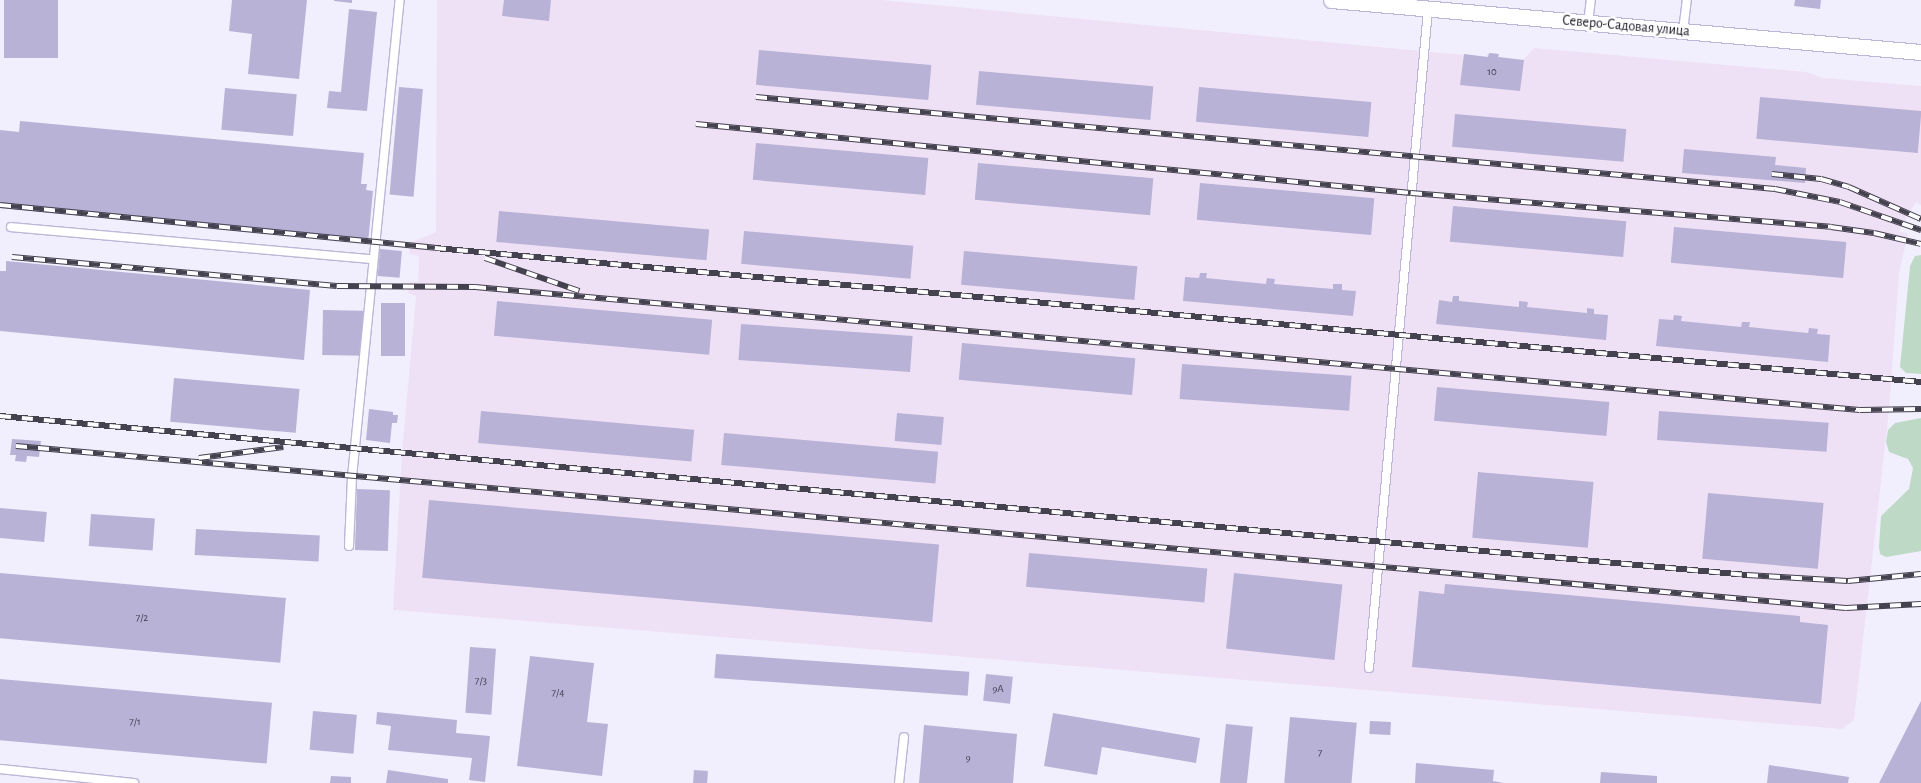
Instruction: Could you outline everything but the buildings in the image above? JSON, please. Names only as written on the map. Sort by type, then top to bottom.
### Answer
[{"type":"street","name":"Северо-Садовая улица","points":[[1331,0],[1921,52]]},
{"type":"lane","points":[[349,546],[352,477],[400,0]]},
{"type":"lane","points":[[1588,23],[1591,0]]},
{"type":"lane","points":[[1684,31],[1687,0]]},
{"type":"lane","points":[[1369,668],[1428,9]]},
{"type":"lane","points":[[11,226],[373,259]]},
{"type":"lane","points":[[899,783],[904,737]]},
{"type":"lane","points":[[0,769],[134,783]]},
{"type":"shaded area","points":[[437,0],[882,0],[1485,57],[1489,53],[1499,54],[1499,57],[1523,60],[1534,48],[1806,72],[1823,78],[1921,86],[1921,205],[1916,202],[1899,231],[1908,234],[1899,274],[1889,410],[1854,720],[1842,729],[393,610],[402,453],[416,296],[408,293],[409,282],[418,282],[419,256],[409,254],[410,243],[436,232]]},
{"type":"green space","points":[[1921,255],[1921,374],[1906,373],[1900,367],[1910,266],[1915,256]]},
{"type":"green space","points":[[1921,418],[1921,551],[1886,557],[1880,554],[1879,547],[1881,516],[1909,489],[1913,468],[1908,459],[1889,452],[1886,442],[1888,430],[1895,423]]},
{"type":"railway","points":[[756,97],[1775,189],[1840,202],[1921,230]]},
{"type":"railway","points":[[696,124],[1411,193],[1831,227],[1874,233],[1921,244]]},
{"type":"railway","points":[[1772,174],[1821,179],[1849,187],[1921,219]]},
{"type":"railway","points":[[0,205],[435,248],[1921,382]]},
{"type":"railway","points":[[12,257],[337,286],[475,287],[1860,410],[1921,409]]},
{"type":"railway","points":[[485,258],[579,291]]},
{"type":"railway","points":[[0,416],[1747,575],[1848,581],[1921,574]]},
{"type":"railway","points":[[16,446],[1846,608],[1921,604]]},
{"type":"railway","points":[[199,458],[283,447]]}]
